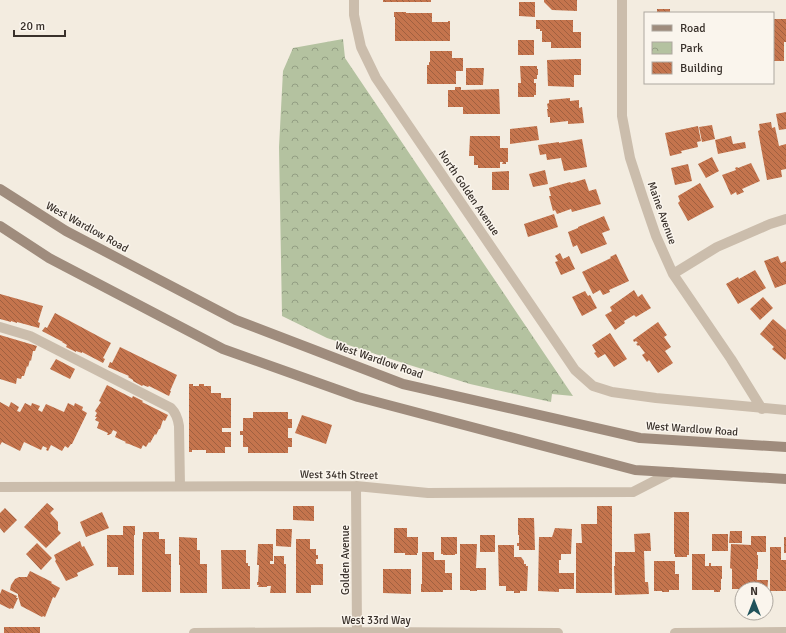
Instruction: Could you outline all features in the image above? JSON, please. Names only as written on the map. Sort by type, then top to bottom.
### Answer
[{"type":"main road","name":"West Wardlow Road","points":[[0,189],[66,231],[236,320],[403,384],[640,438],[786,447]]},
{"type":"main road","points":[[0,226],[49,258],[223,349],[366,399],[635,470],[786,479]]},
{"type":"street","name":"North Golden Avenue","points":[[354,0],[354,15],[361,47],[376,78],[575,370],[593,386],[612,392],[762,409]]},
{"type":"street","name":"Maine Avenue","points":[[622,0],[622,116],[628,151],[656,236],[673,274],[731,359],[762,409]]},
{"type":"street","points":[[673,274],[717,247],[770,224],[786,219]]},
{"type":"street","points":[[0,327],[30,336],[171,408],[178,418],[179,426],[180,486]]},
{"type":"street","points":[[762,409],[786,410]]},
{"type":"street","name":"West 34th Street","points":[[0,487],[356,486],[428,493],[633,492],[672,472]]},
{"type":"street","name":"Golden Avenue","points":[[356,486],[357,632]]},
{"type":"street","points":[[675,633],[786,632]]},
{"type":"street","name":"West 33rd Way","points":[[194,633],[558,633]]},
{"type":"green space","points":[[343,39],[345,58],[573,396],[552,394],[551,402],[470,384],[327,338],[282,316],[279,147],[283,71],[293,48]]},
{"type":"building","points":[[383,0],[431,0],[431,2],[383,2]]},
{"type":"building","points":[[544,0],[577,0],[577,11],[552,10],[544,2]]},
{"type":"building","points":[[519,2],[535,2],[535,17],[519,16]]},
{"type":"building","points":[[657,9],[670,9],[670,12],[657,12]]},
{"type":"building","points":[[394,12],[432,13],[432,22],[450,21],[450,41],[395,41]]},
{"type":"building","points":[[774,19],[786,19],[784,61],[774,61]]},
{"type":"building","points":[[536,20],[573,20],[573,32],[581,32],[581,48],[551,48],[551,42],[542,42],[542,31],[540,31],[540,29],[536,29]]},
{"type":"building","points":[[518,40],[534,40],[534,55],[518,55]]},
{"type":"building","points":[[430,51],[452,51],[452,58],[463,58],[463,71],[456,71],[456,84],[427,84],[427,65],[429,65],[430,62]]},
{"type":"building","points":[[581,59],[581,75],[574,75],[574,87],[548,86],[547,60]]},
{"type":"building","points":[[520,66],[537,66],[538,75],[537,79],[534,79],[534,83],[536,83],[536,95],[534,95],[534,97],[518,97],[518,83],[521,83]]},
{"type":"building","points":[[466,68],[484,68],[483,85],[466,85]]},
{"type":"building","points":[[455,87],[461,87],[461,90],[499,89],[500,114],[463,114],[463,107],[448,107],[448,90],[455,90]]},
{"type":"building","points":[[570,98],[570,101],[579,100],[579,108],[582,107],[584,123],[568,124],[568,121],[550,123],[550,117],[548,117],[547,109],[549,100]]},
{"type":"building","points":[[786,112],[786,129],[779,130],[776,114]]},
{"type":"building","points":[[771,122],[772,128],[775,127],[779,146],[786,144],[786,169],[781,170],[782,177],[767,180],[758,131],[760,130],[759,124]]},
{"type":"building","points":[[712,125],[715,139],[702,142],[699,127]]},
{"type":"building","points":[[537,126],[539,140],[510,144],[510,129]]},
{"type":"building","points":[[698,126],[701,141],[697,142],[698,147],[681,151],[682,153],[670,156],[665,133]]},
{"type":"building","points":[[470,136],[500,136],[500,148],[508,148],[508,162],[506,162],[506,164],[502,164],[503,162],[500,162],[500,168],[478,168],[478,165],[474,165],[474,156],[469,156]]},
{"type":"building","points":[[731,136],[733,144],[745,142],[746,148],[718,154],[715,140]]},
{"type":"building","points":[[582,139],[587,167],[564,171],[561,158],[547,160],[546,154],[540,155],[538,145]]},
{"type":"building","points":[[712,157],[719,171],[706,178],[698,164]]},
{"type":"building","points":[[751,163],[760,181],[742,189],[744,192],[737,195],[736,192],[731,195],[722,175],[736,170],[735,168],[737,167],[738,168]]},
{"type":"building","points":[[688,164],[692,181],[675,185],[671,168]]},
{"type":"building","points":[[545,170],[548,184],[533,187],[529,174]]},
{"type":"building","points":[[509,171],[509,190],[492,190],[492,172]]},
{"type":"building","points":[[585,179],[589,191],[596,189],[601,204],[572,212],[571,209],[557,214],[555,210],[553,211],[549,196],[551,196],[549,188]]},
{"type":"building","points":[[700,183],[714,207],[688,221],[678,203],[680,201],[678,196]]},
{"type":"building","points":[[554,214],[558,227],[528,237],[524,224]]},
{"type":"building","points":[[604,216],[610,230],[602,233],[607,244],[581,254],[577,245],[573,247],[568,232]]},
{"type":"building","points":[[560,253],[563,259],[569,256],[575,269],[561,275],[555,262],[558,261],[555,256]]},
{"type":"building","points":[[616,254],[629,281],[609,290],[610,292],[603,295],[600,290],[593,294],[582,272]]},
{"type":"building","points":[[778,256],[781,263],[786,261],[786,284],[775,288],[764,261]]},
{"type":"building","points":[[755,270],[766,288],[738,304],[726,284]]},
{"type":"building","points":[[634,290],[638,297],[642,294],[651,308],[636,317],[634,315],[624,321],[625,323],[615,330],[605,315],[612,311],[610,307]]},
{"type":"building","points":[[585,291],[588,296],[590,295],[597,308],[582,316],[572,297]]},
{"type":"building","points":[[0,294],[43,306],[38,322],[40,323],[39,328],[0,319]]},
{"type":"building","points":[[763,297],[773,308],[760,320],[750,309]]},
{"type":"building","points":[[55,313],[111,343],[103,358],[105,359],[103,363],[82,352],[76,352],[66,347],[67,345],[63,342],[42,331],[45,327],[47,328]]},
{"type":"building","points":[[773,319],[786,330],[785,360],[772,349],[774,347],[760,334]]},
{"type":"building","points":[[658,322],[667,335],[664,337],[671,347],[665,351],[673,363],[658,373],[649,360],[647,362],[642,355],[645,353],[639,345],[638,346],[636,344],[638,343],[636,341],[634,342],[633,340]]},
{"type":"building","points":[[610,333],[627,359],[614,367],[605,354],[598,358],[594,353],[596,352],[592,345]]},
{"type":"building","points":[[0,335],[37,346],[35,351],[33,351],[31,361],[30,360],[28,367],[27,366],[24,376],[22,376],[21,379],[17,378],[16,384],[0,379]]},
{"type":"building","points":[[120,347],[177,375],[169,396],[149,386],[142,386],[133,381],[128,377],[129,376],[108,367],[110,362],[112,363]]},
{"type":"building","points":[[56,359],[75,369],[70,379],[50,369]]},
{"type":"building","points":[[189,384],[193,384],[193,386],[204,384],[204,386],[211,386],[211,393],[221,393],[221,398],[231,398],[231,428],[222,428],[222,432],[231,432],[231,447],[225,447],[225,453],[206,453],[206,450],[192,450],[192,452],[189,452]]},
{"type":"building","points":[[107,385],[132,398],[133,396],[168,415],[165,421],[163,420],[156,435],[155,434],[146,447],[143,445],[141,449],[125,443],[126,442],[115,437],[117,432],[113,430],[111,434],[107,435],[108,433],[97,428],[99,422],[95,420],[97,413],[95,411],[101,402],[99,401]]},
{"type":"building","points":[[0,402],[9,407],[11,402],[19,407],[17,411],[20,412],[25,403],[31,406],[32,403],[40,406],[38,410],[42,412],[46,404],[64,412],[68,403],[74,406],[75,403],[83,407],[82,410],[87,413],[72,444],[68,448],[65,446],[62,451],[51,445],[48,451],[46,450],[47,448],[43,446],[41,450],[24,442],[20,451],[2,442],[0,445]]},
{"type":"building","points":[[253,412],[288,412],[288,419],[292,419],[292,428],[288,428],[288,438],[292,438],[292,447],[288,447],[288,453],[248,453],[248,447],[243,447],[243,435],[240,435],[240,431],[243,431],[243,418],[253,418]]},
{"type":"building","points":[[302,415],[332,425],[326,444],[295,433]]},
{"type":"building","points":[[47,503],[54,509],[50,513],[58,522],[58,530],[61,533],[46,548],[24,527]]},
{"type":"building","points":[[293,506],[314,506],[314,521],[293,520]]},
{"type":"building","points":[[597,506],[612,506],[612,593],[576,593],[576,543],[582,543],[581,524],[597,524]]},
{"type":"building","points":[[5,508],[17,520],[4,533],[0,528],[0,513]]},
{"type":"building","points":[[102,512],[109,528],[86,537],[80,522]]},
{"type":"building","points":[[674,512],[689,512],[689,555],[687,555],[687,557],[675,557],[674,554]]},
{"type":"building","points":[[518,518],[534,518],[535,550],[519,550],[519,546],[517,546],[517,543],[519,543]]},
{"type":"building","points":[[123,526],[135,526],[134,575],[118,575],[118,567],[107,567],[107,535],[123,535]]},
{"type":"building","points":[[394,528],[407,528],[407,537],[418,537],[417,555],[394,553]]},
{"type":"building","points":[[555,528],[572,529],[571,554],[561,554],[561,560],[559,560],[559,573],[574,573],[574,589],[559,589],[559,592],[538,591],[539,537],[552,537]]},
{"type":"building","points":[[276,529],[292,529],[291,547],[276,546]]},
{"type":"building","points":[[730,531],[742,531],[742,543],[729,543]]},
{"type":"building","points":[[143,532],[159,532],[159,539],[165,539],[165,554],[171,554],[171,592],[142,592]]},
{"type":"building","points":[[650,533],[651,551],[644,551],[645,582],[648,582],[649,594],[615,595],[615,552],[635,552],[634,534]]},
{"type":"building","points":[[712,534],[728,534],[728,551],[712,551]]},
{"type":"building","points":[[480,535],[495,535],[495,552],[480,552]]},
{"type":"building","points":[[751,536],[766,536],[766,552],[757,552],[757,580],[768,581],[734,581],[734,589],[732,589],[732,569],[730,568],[731,544],[751,545]]},
{"type":"building","points":[[179,537],[197,538],[197,550],[200,550],[200,564],[207,564],[207,593],[180,593]]},
{"type":"building","points":[[441,537],[457,537],[457,554],[441,554]]},
{"type":"building","points":[[784,537],[786,537],[786,553],[784,553]]},
{"type":"building","points":[[296,539],[310,539],[310,549],[316,549],[316,555],[318,555],[316,564],[323,564],[323,585],[311,585],[311,593],[296,593]]},
{"type":"building","points":[[80,541],[82,547],[84,546],[94,565],[77,573],[78,576],[66,581],[55,561],[54,555]]},
{"type":"building","points":[[37,543],[52,558],[41,570],[26,554]]},
{"type":"building","points":[[258,544],[273,544],[273,561],[270,561],[270,564],[274,564],[274,556],[284,556],[284,564],[286,564],[286,593],[270,593],[271,586],[258,587]]},
{"type":"building","points":[[460,544],[477,544],[476,568],[486,568],[486,590],[460,590]]},
{"type":"building","points":[[498,545],[514,545],[514,557],[521,557],[524,564],[528,566],[527,591],[514,593],[514,591],[506,591],[506,586],[499,586]]},
{"type":"building","points":[[770,547],[781,547],[781,560],[786,560],[786,591],[774,591],[774,581],[770,581]]},
{"type":"building","points":[[221,550],[246,550],[246,563],[250,566],[250,589],[222,589]]},
{"type":"building","points":[[422,552],[434,552],[434,560],[445,560],[445,573],[452,573],[452,590],[443,590],[443,592],[421,592]]},
{"type":"building","points":[[692,554],[705,554],[705,566],[709,566],[709,563],[711,563],[711,566],[722,566],[720,592],[714,592],[714,590],[692,590]]},
{"type":"building","points":[[654,561],[675,561],[675,574],[679,574],[679,590],[669,590],[669,592],[654,591]]},
{"type":"building","points":[[383,569],[411,569],[411,594],[383,593]]},
{"type":"building","points":[[30,571],[52,582],[51,583],[60,588],[55,598],[53,597],[45,617],[42,617],[21,606],[18,594],[10,590],[15,579],[19,577],[27,577]]},
{"type":"building","points":[[2,589],[17,596],[16,598],[18,598],[13,609],[0,604],[0,594]]},
{"type":"building","points":[[4,627],[40,627],[40,633],[4,633]]}]
